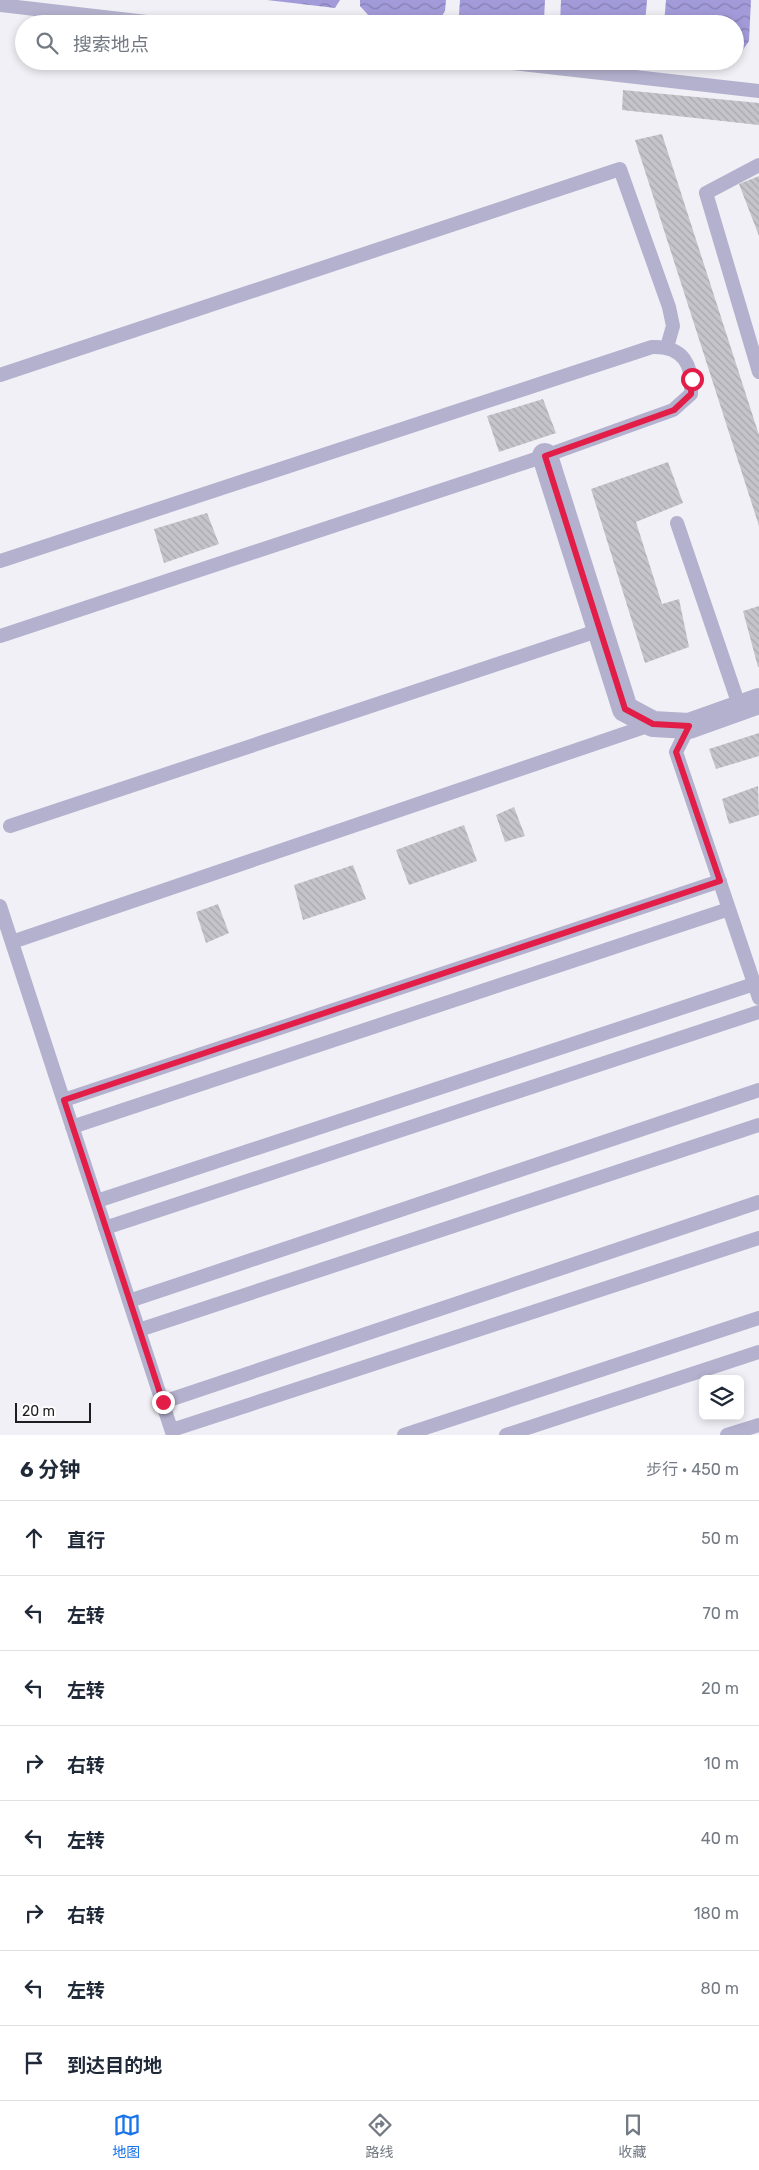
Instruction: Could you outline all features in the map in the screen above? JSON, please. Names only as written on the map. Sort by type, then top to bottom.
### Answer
[{"type":"street","points":[[545,456],[625,709],[653,724],[689,726],[750,705]]},
{"type":"lane","points":[[0,5],[86,15]]},
{"type":"lane","points":[[574,70],[759,91]]},
{"type":"lane","points":[[759,165],[706,193],[759,372]]},
{"type":"lane","points":[[0,375],[620,169],[669,308],[673,326],[667,346]]},
{"type":"lane","points":[[0,561],[652,347],[667,346],[681,355],[688,366],[692,379],[691,394],[674,410],[545,456],[0,636]]},
{"type":"lane","points":[[677,523],[750,705]]},
{"type":"lane","points":[[10,826],[600,630]]},
{"type":"lane","points":[[12,942],[653,724]]},
{"type":"lane","points":[[689,726],[676,752],[759,998]]},
{"type":"lane","points":[[64,1100],[720,881]]},
{"type":"lane","points":[[0,906],[172,1433],[759,1238]]},
{"type":"lane","points":[[72,1127],[729,909]]},
{"type":"lane","points":[[97,1202],[754,984]]},
{"type":"lane","points":[[105,1228],[759,1012]]},
{"type":"lane","points":[[129,1301],[759,1090]]},
{"type":"lane","points":[[139,1330],[759,1125]]},
{"type":"lane","points":[[163,1402],[759,1202]]},
{"type":"lane","points":[[404,1435],[759,1318]]},
{"type":"lane","points":[[506,1435],[759,1352]]},
{"type":"lane","points":[[728,1435],[759,1425]]},
{"type":"water","points":[[267,0],[340,0],[335,8]]},
{"type":"water","points":[[360,0],[446,0],[443,15],[368,15],[360,6]]},
{"type":"water","points":[[460,0],[545,0],[544,15],[459,15]]},
{"type":"water","points":[[561,0],[647,0],[646,15],[560,15]]},
{"type":"water","points":[[666,0],[751,0],[749,41],[744,48],[744,15],[665,15]]},
{"type":"building","points":[[623,90],[759,103],[759,125],[622,110]]},
{"type":"building","points":[[662,134],[759,435],[759,526],[635,140]]},
{"type":"building","points":[[759,176],[759,236],[739,184]]},
{"type":"building","points":[[543,399],[556,433],[499,452],[487,416]]},
{"type":"building","points":[[668,462],[683,503],[636,522],[662,604],[679,599],[689,647],[645,663],[591,489]]},
{"type":"building","points":[[207,513],[219,544],[164,563],[154,529]]},
{"type":"building","points":[[759,606],[759,667],[758,667],[743,611]]},
{"type":"building","points":[[759,733],[759,756],[716,769],[709,749]]},
{"type":"building","points":[[758,786],[759,815],[729,824],[722,799]]},
{"type":"building","points":[[514,807],[525,836],[505,842],[496,815]]},
{"type":"building","points":[[464,825],[477,861],[409,885],[396,850]]},
{"type":"building","points":[[353,865],[366,899],[303,920],[294,885]]},
{"type":"building","points":[[218,904],[229,933],[206,943],[196,912]]},
{"type":"route","points":[[163,1402],[64,1100],[720,881],[676,752],[689,726],[653,724],[625,709],[545,456],[674,410],[691,394],[692,379]]}]
